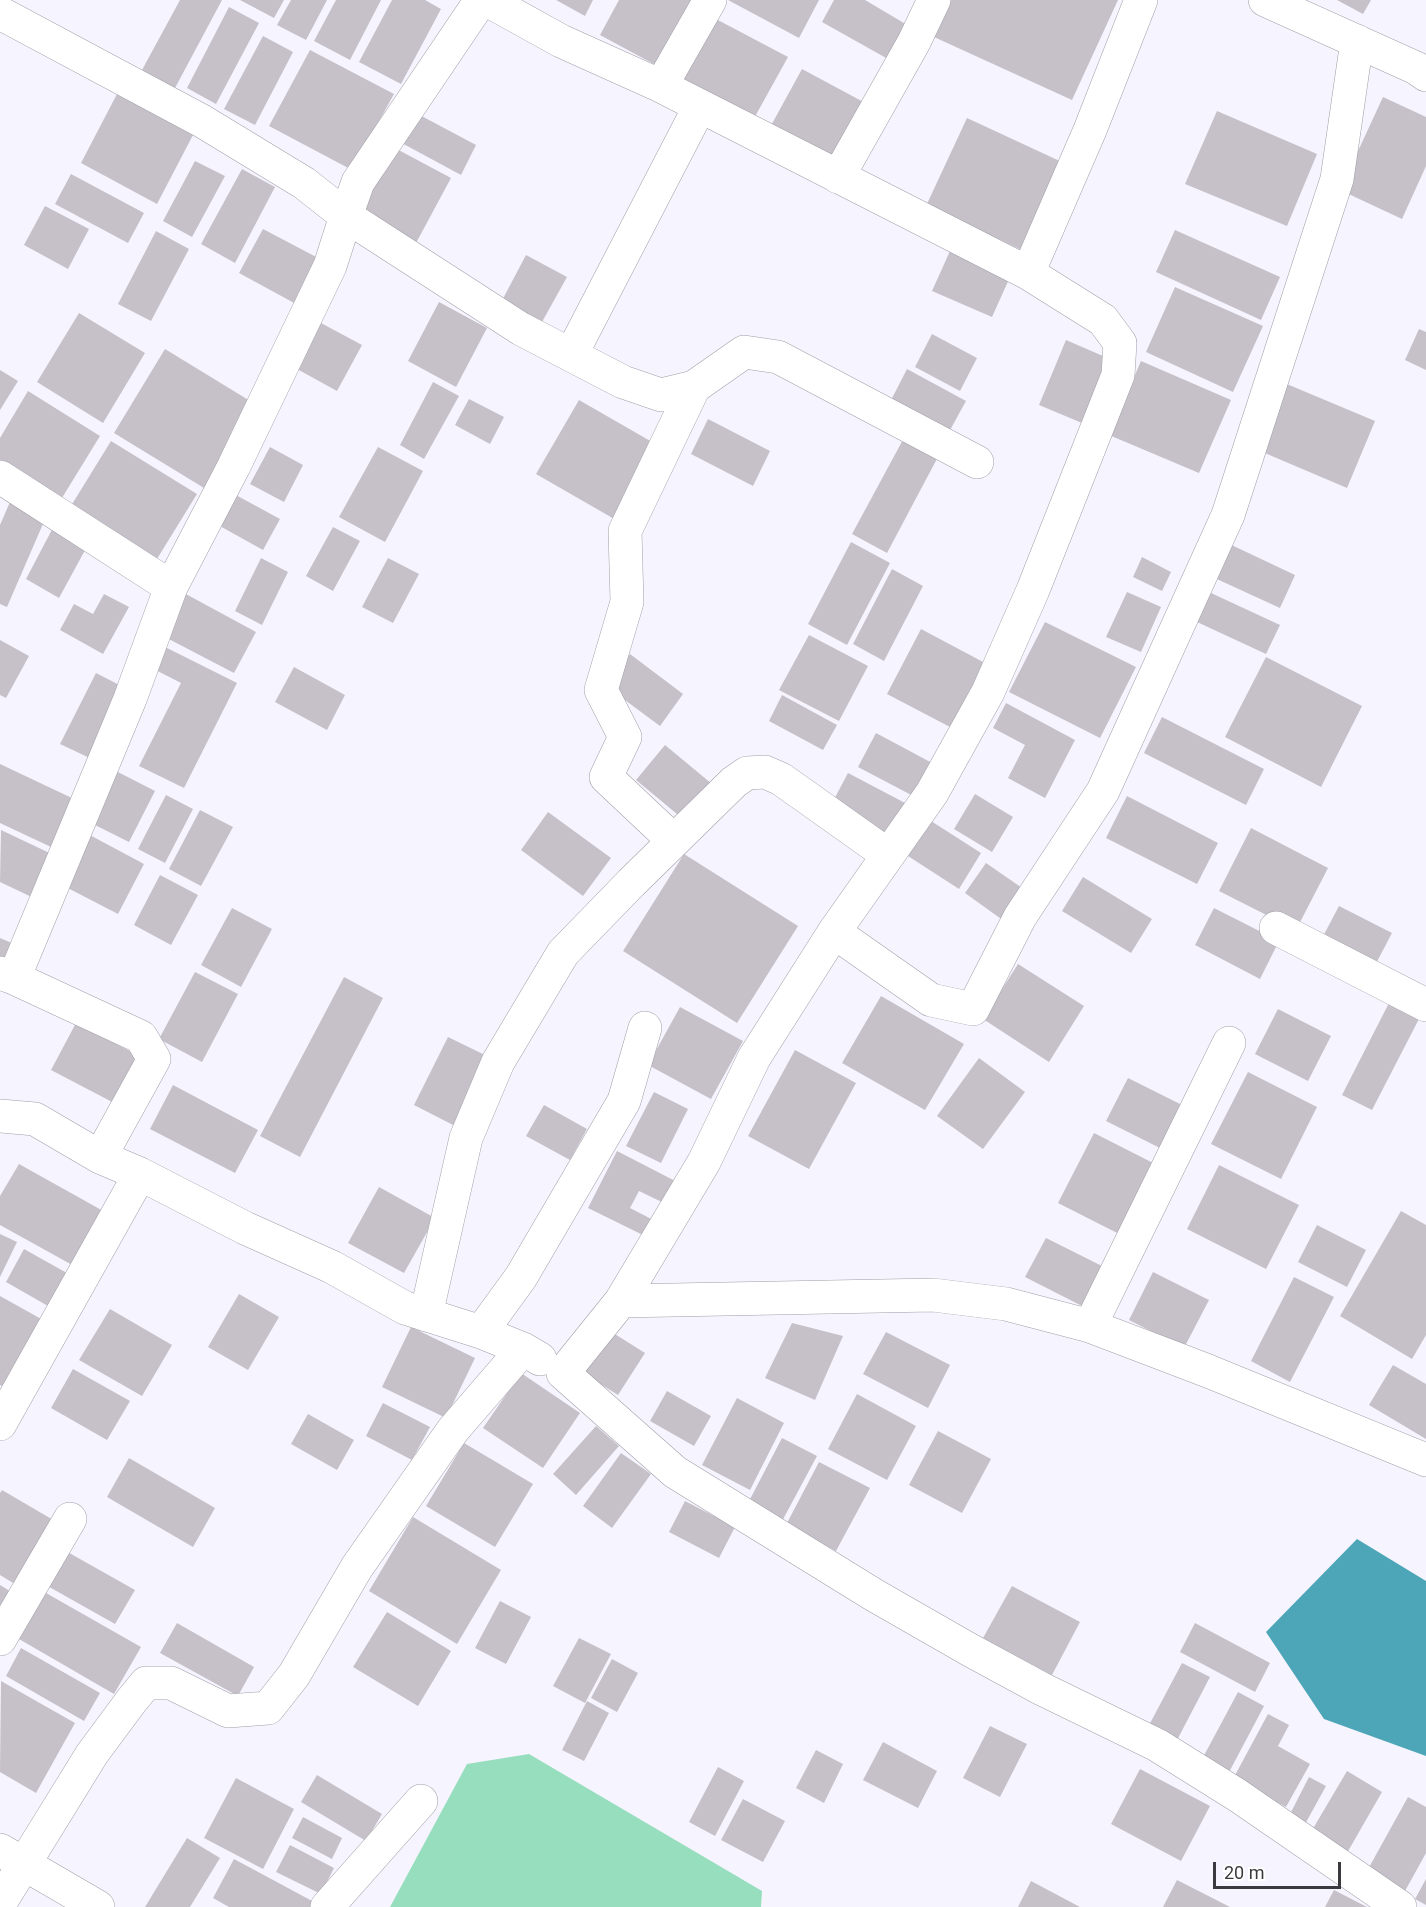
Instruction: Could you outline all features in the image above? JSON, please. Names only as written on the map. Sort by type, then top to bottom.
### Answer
[{"type":"street","points":[[100,1157],[154,1059],[141,1037],[7,976],[130,699],[171,587],[234,466],[330,266],[358,182],[481,0]]},
{"type":"street","points":[[487,0],[561,41],[661,86],[1028,273],[1103,320],[1120,343],[1118,375],[1034,590],[988,692],[932,793],[834,932],[754,1058],[704,1162],[621,1301],[563,1373]]},
{"type":"street","points":[[661,86],[710,0]]},
{"type":"street","points":[[838,177],[914,42],[934,0]]},
{"type":"street","points":[[1028,273],[1090,130],[1141,0]]},
{"type":"street","points":[[1265,0],[1416,68],[1426,75]]},
{"type":"street","points":[[2,19],[202,121],[304,183],[346,216],[521,329],[623,382],[661,395],[694,387],[744,352],[778,357],[977,462]]},
{"type":"street","points":[[834,932],[931,1000],[973,1009],[1020,916],[1103,791],[1228,515],[1337,179],[1357,41]]},
{"type":"street","points":[[571,355],[700,106]]},
{"type":"street","points":[[674,841],[606,777],[625,737],[601,690],[627,602],[625,531],[694,387]]},
{"type":"street","points":[[0,477],[171,587]]},
{"type":"street","points":[[426,1315],[466,1138],[498,1062],[563,953],[674,841],[734,782],[747,773],[765,772],[781,779],[888,855]]},
{"type":"street","points":[[1276,928],[1426,1005]]},
{"type":"street","points":[[481,1332],[521,1277],[624,1101],[645,1028]]},
{"type":"street","points":[[1090,1326],[1229,1043]]},
{"type":"street","points":[[0,1116],[35,1119],[100,1157],[140,1174],[245,1228],[332,1267],[405,1308],[481,1332],[523,1349],[563,1373],[675,1472],[874,1595],[970,1650],[1042,1689],[1157,1745],[1237,1795],[1400,1907]]},
{"type":"street","points":[[0,1424],[140,1174]]},
{"type":"street","points":[[621,1301],[933,1295],[1006,1304],[1090,1326],[1208,1371],[1426,1461]]},
{"type":"street","points":[[0,1903],[13,1858],[146,1683],[171,1683],[228,1711],[268,1708],[294,1675],[357,1567],[453,1430],[523,1349]]},
{"type":"street","points":[[0,1639],[70,1519]]},
{"type":"street","points":[[327,1907],[421,1801]]},
{"type":"street","points":[[13,1858],[98,1907]]},
{"type":"green space","points":[[529,1754],[762,1891],[761,1907],[390,1907],[467,1764]]},
{"type":"water","points":[[1357,1539],[1426,1581],[1426,1756],[1324,1719],[1266,1632]]},
{"type":"building","points":[[180,0],[222,0],[175,88],[142,70]]},
{"type":"building","points":[[240,0],[284,0],[274,18]]},
{"type":"building","points":[[291,0],[327,0],[306,40],[277,25]]},
{"type":"building","points":[[336,0],[381,0],[350,60],[314,41]]},
{"type":"building","points":[[392,0],[425,0],[441,9],[401,84],[359,62]]},
{"type":"building","points":[[556,0],[593,0],[585,16]]},
{"type":"building","points":[[619,0],[700,0],[663,69],[600,35]]},
{"type":"building","points":[[728,0],[819,0],[799,38]]},
{"type":"building","points":[[834,0],[865,0],[914,29],[895,63],[822,22]]},
{"type":"building","points":[[951,0],[1118,0],[1072,100],[934,37]]},
{"type":"building","points":[[1337,0],[1371,0],[1363,14]]},
{"type":"building","points":[[229,7],[259,23],[216,104],[187,88]]},
{"type":"building","points":[[716,19],[788,57],[752,122],[681,82]]},
{"type":"building","points":[[263,36],[293,52],[255,125],[224,109]]},
{"type":"building","points":[[310,50],[394,94],[352,170],[269,126]]},
{"type":"building","points":[[802,69],[869,105],[834,167],[768,131]]},
{"type":"building","points":[[117,94],[193,135],[157,204],[81,163]]},
{"type":"building","points":[[1383,97],[1426,117],[1426,166],[1402,219],[1340,190]]},
{"type":"building","points":[[1217,111],[1317,154],[1287,226],[1185,184]]},
{"type":"building","points":[[414,112],[476,145],[461,175],[398,141]]},
{"type":"building","points":[[967,118],[1064,163],[1024,251],[926,206]]},
{"type":"building","points":[[393,147],[451,178],[416,243],[358,212]]},
{"type":"building","points":[[195,161],[225,176],[192,237],[163,221]]},
{"type":"building","points":[[242,169],[275,187],[235,263],[201,244]]},
{"type":"building","points":[[71,174],[144,213],[128,243],[55,204]]},
{"type":"building","points":[[45,206],[89,229],[68,269],[24,245]]},
{"type":"building","points":[[263,229],[320,259],[296,304],[239,273]]},
{"type":"building","points":[[1175,230],[1280,277],[1261,320],[1156,272]]},
{"type":"building","points":[[156,231],[189,249],[151,321],[118,304]]},
{"type":"building","points":[[950,251],[1010,277],[992,317],[932,291]]},
{"type":"building","points":[[526,255],[567,277],[537,331],[497,310]]},
{"type":"building","points":[[1175,287],[1263,326],[1233,392],[1146,352]]},
{"type":"building","points":[[439,302],[487,328],[456,387],[408,361]]},
{"type":"building","points":[[79,313],[145,353],[103,423],[37,382]]},
{"type":"building","points":[[321,323],[362,345],[337,391],[297,369]]},
{"type":"building","points":[[1419,329],[1426,332],[1426,370],[1405,360]]},
{"type":"building","points":[[932,334],[977,358],[960,391],[915,367]]},
{"type":"building","points":[[1066,340],[1110,359],[1082,423],[1039,405]]},
{"type":"building","points":[[165,349],[255,404],[204,488],[114,433]]},
{"type":"building","points":[[1141,361],[1231,400],[1199,473],[1109,435]]},
{"type":"building","points":[[907,369],[966,401],[944,441],[886,410]]},
{"type":"building","points":[[0,370],[18,381],[0,410]]},
{"type":"building","points":[[433,382],[459,396],[424,459],[400,445]]},
{"type":"building","points":[[1282,382],[1375,421],[1347,488],[1253,448]]},
{"type":"building","points":[[28,391],[100,436],[57,506],[0,472],[0,438]]},
{"type":"building","points":[[469,399],[504,417],[490,444],[455,425]]},
{"type":"building","points":[[579,400],[659,446],[616,520],[536,474]]},
{"type":"building","points":[[708,419],[770,451],[753,486],[691,454]]},
{"type":"building","points":[[905,436],[939,455],[887,553],[852,534]]},
{"type":"building","points":[[111,441],[197,494],[152,567],[66,514]]},
{"type":"building","points":[[270,447],[303,465],[284,502],[250,484]]},
{"type":"building","points":[[378,447],[423,471],[385,542],[339,517]]},
{"type":"building","points":[[234,494],[280,519],[263,550],[218,525]]},
{"type":"building","points":[[13,495],[49,510],[7,607],[0,604],[0,525]]},
{"type":"building","points":[[56,522],[90,541],[59,598],[26,579]]},
{"type":"building","points":[[333,527],[360,541],[333,591],[306,576]]},
{"type":"building","points":[[1223,541],[1295,575],[1280,608],[1208,575]]},
{"type":"building","points":[[851,542],[890,563],[847,645],[808,624]]},
{"type":"building","points":[[1142,557],[1171,572],[1162,591],[1133,577]]},
{"type":"building","points":[[261,558],[288,572],[262,625],[235,611]]},
{"type":"building","points":[[388,558],[419,574],[393,623],[362,607]]},
{"type":"building","points":[[892,569],[923,586],[884,661],[853,644]]},
{"type":"building","points":[[1127,592],[1161,607],[1141,652],[1106,637]]},
{"type":"building","points":[[184,593],[256,632],[234,673],[163,636]]},
{"type":"building","points":[[1211,593],[1280,625],[1266,654],[1197,622]]},
{"type":"building","points":[[104,594],[129,607],[103,654],[60,630],[74,604],[93,614]]},
{"type":"building","points":[[1045,622],[1136,667],[1100,738],[1009,692]]},
{"type":"building","points":[[921,629],[985,663],[950,727],[887,694]]},
{"type":"building","points":[[809,635],[868,666],[839,721],[779,690]]},
{"type":"building","points":[[0,640],[29,656],[6,698],[0,695]]},
{"type":"building","points":[[155,642],[237,683],[184,788],[139,766],[181,683],[144,664]]},
{"type":"building","points":[[630,654],[683,694],[660,726],[606,686]]},
{"type":"building","points":[[1266,657],[1362,706],[1321,787],[1225,737]]},
{"type":"building","points":[[294,667],[345,695],[327,730],[275,702]]},
{"type":"building","points":[[96,673],[129,690],[94,760],[60,744]]},
{"type":"building","points":[[782,695],[837,725],[823,750],[769,721]]},
{"type":"building","points":[[1006,703],[1075,740],[1045,798],[1008,778],[1025,745],[993,728]]},
{"type":"building","points":[[1162,717],[1264,769],[1246,805],[1144,753]]},
{"type":"building","points":[[876,733],[934,764],[917,798],[858,767]]},
{"type":"building","points":[[665,745],[712,784],[683,819],[636,780]]},
{"type":"building","points":[[0,764],[74,799],[51,847],[0,823]]},
{"type":"building","points":[[114,770],[155,791],[129,842],[87,821]]},
{"type":"building","points":[[848,773],[907,804],[890,836],[831,805]]},
{"type":"building","points":[[975,794],[1013,817],[992,852],[954,829]]},
{"type":"building","points":[[166,795],[193,809],[165,863],[138,849]]},
{"type":"building","points":[[1127,796],[1218,843],[1197,884],[1106,838]]},
{"type":"building","points":[[200,810],[233,827],[201,886],[169,869]]},
{"type":"building","points":[[548,812],[611,858],[583,896],[521,850]]},
{"type":"building","points":[[931,821],[981,853],[959,889],[908,856]]},
{"type":"building","points":[[1251,828],[1328,868],[1296,930],[1219,891]]},
{"type":"building","points":[[1,830],[58,857],[38,900],[0,882]]},
{"type":"building","points":[[86,833],[144,864],[118,914],[60,884]]},
{"type":"building","points":[[684,854],[798,926],[737,1023],[623,951]]},
{"type":"building","points":[[986,863],[1025,890],[1004,921],[965,893]]},
{"type":"building","points":[[160,875],[198,895],[171,945],[134,925]]},
{"type":"building","points":[[1083,877],[1152,919],[1131,953],[1062,911]]},
{"type":"building","points":[[1339,906],[1392,933],[1372,971],[1319,944]]},
{"type":"building","points":[[232,908],[272,929],[241,987],[201,965]]},
{"type":"building","points":[[1214,908],[1279,941],[1260,979],[1195,945]]},
{"type":"building","points":[[0,938],[14,944],[0,971]]},
{"type":"building","points":[[1018,964],[1084,1006],[1049,1062],[983,1019]]},
{"type":"building","points":[[195,972],[238,994],[202,1062],[159,1039]]},
{"type":"building","points":[[344,977],[383,998],[300,1157],[260,1136]]},
{"type":"building","points":[[881,996],[964,1044],[925,1110],[842,1063]]},
{"type":"building","points":[[1390,1001],[1420,1017],[1372,1110],[1342,1095]]},
{"type":"building","points":[[680,1007],[743,1041],[711,1099],[648,1065]]},
{"type":"building","points":[[1278,1009],[1331,1036],[1308,1081],[1255,1054]]},
{"type":"building","points":[[76,1023],[141,1057],[116,1104],[51,1070]]},
{"type":"building","points":[[448,1037],[491,1058],[457,1127],[414,1105]]},
{"type":"building","points":[[795,1050],[856,1083],[809,1169],[748,1136]]},
{"type":"building","points":[[979,1058],[1025,1092],[983,1149],[937,1116]]},
{"type":"building","points":[[1248,1072],[1317,1107],[1281,1179],[1211,1144]]},
{"type":"building","points":[[1128,1078],[1184,1106],[1162,1149],[1106,1121]]},
{"type":"building","points":[[173,1085],[258,1130],[235,1173],[150,1129]]},
{"type":"building","points":[[654,1092],[688,1109],[661,1163],[626,1146]]},
{"type":"building","points":[[544,1105],[587,1129],[570,1160],[526,1136]]},
{"type":"building","points":[[1094,1133],[1161,1167],[1125,1237],[1058,1203]]},
{"type":"building","points":[[617,1151],[681,1184],[670,1206],[639,1191],[630,1208],[661,1224],[653,1240],[588,1208]]},
{"type":"building","points":[[19,1164],[105,1212],[74,1266],[0,1225],[0,1196]]},
{"type":"building","points":[[1219,1165],[1299,1205],[1266,1269],[1187,1229]]},
{"type":"building","points":[[379,1187],[435,1218],[404,1273],[348,1243]]},
{"type":"building","points":[[1401,1211],[1426,1225],[1426,1335],[1412,1359],[1340,1316]]},
{"type":"building","points":[[1317,1225],[1366,1250],[1347,1287],[1298,1262]]},
{"type":"building","points":[[0,1234],[17,1242],[0,1277]]},
{"type":"building","points":[[1046,1238],[1106,1268],[1086,1308],[1025,1277]]},
{"type":"building","points":[[24,1249],[74,1277],[55,1310],[6,1282]]},
{"type":"building","points":[[1153,1272],[1209,1300],[1184,1348],[1129,1320]]},
{"type":"building","points":[[1294,1277],[1334,1297],[1290,1382],[1251,1361]]},
{"type":"building","points":[[239,1294],[279,1317],[248,1370],[208,1347]]},
{"type":"building","points":[[0,1296],[43,1320],[5,1388],[0,1385]]},
{"type":"building","points":[[110,1309],[172,1345],[142,1396],[79,1360]]},
{"type":"building","points":[[792,1323],[843,1336],[815,1400],[765,1378]]},
{"type":"building","points":[[411,1327],[475,1358],[446,1418],[382,1387]]},
{"type":"building","points":[[610,1331],[645,1353],[618,1395],[583,1373]]},
{"type":"building","points":[[886,1332],[950,1365],[928,1408],[863,1374]]},
{"type":"building","points":[[1393,1365],[1426,1384],[1426,1439],[1369,1405]]},
{"type":"building","points":[[73,1369],[130,1401],[107,1440],[51,1408]]},
{"type":"building","points":[[521,1373],[580,1413],[543,1468],[483,1428]]},
{"type":"building","points":[[667,1391],[711,1416],[694,1446],[650,1421]]},
{"type":"building","points":[[857,1394],[916,1426],[887,1480],[828,1449]]},
{"type":"building","points":[[737,1398],[784,1423],[750,1490],[702,1465]]},
{"type":"building","points":[[383,1403],[430,1427],[412,1460],[366,1436]]},
{"type":"building","points":[[308,1414],[354,1440],[337,1470],[291,1444]]},
{"type":"building","points":[[596,1426],[619,1446],[576,1495],[553,1474]]},
{"type":"building","points":[[938,1431],[991,1459],[962,1513],[909,1485]]},
{"type":"building","points":[[782,1438],[817,1456],[781,1523],[747,1505]]},
{"type":"building","points":[[464,1443],[533,1484],[495,1547],[426,1506]]},
{"type":"building","points":[[621,1453],[651,1474],[612,1528],[583,1506]]},
{"type":"building","points":[[129,1458],[215,1508],[193,1547],[107,1497]]},
{"type":"building","points":[[819,1462],[870,1488],[836,1551],[786,1525]]},
{"type":"building","points":[[2,1490],[55,1521],[18,1586],[0,1575],[0,1493]]},
{"type":"building","points":[[685,1501],[735,1527],[719,1558],[669,1532]]},
{"type":"building","points":[[413,1517],[501,1570],[457,1644],[369,1591]]},
{"type":"building","points":[[64,1550],[135,1590],[115,1624],[44,1584]]},
{"type":"building","points":[[0,1585],[13,1593],[0,1615]]},
{"type":"building","points":[[1012,1586],[1080,1622],[1052,1675],[983,1638]]},
{"type":"building","points":[[46,1593],[141,1647],[114,1694],[19,1639]]},
{"type":"building","points":[[500,1601],[531,1617],[506,1664],[475,1648]]},
{"type":"building","points":[[387,1612],[451,1651],[418,1706],[353,1667]]},
{"type":"building","points":[[177,1623],[254,1667],[238,1696],[160,1653]]},
{"type":"building","points":[[1195,1623],[1270,1663],[1255,1692],[1180,1652]]},
{"type":"building","points":[[579,1638],[611,1654],[585,1703],[553,1686]]},
{"type":"building","points":[[21,1648],[100,1693],[84,1721],[6,1676]]},
{"type":"building","points":[[612,1659],[638,1673],[617,1712],[591,1698]]},
{"type":"building","points":[[1182,1663],[1210,1677],[1175,1744],[1147,1729]]},
{"type":"building","points":[[1,1681],[75,1723],[36,1793],[0,1772]]},
{"type":"building","points":[[1238,1692],[1264,1706],[1227,1776],[1200,1763]]},
{"type":"building","points":[[587,1701],[609,1713],[584,1761],[562,1750]]},
{"type":"building","points":[[1268,1714],[1289,1725],[1278,1746],[1310,1764],[1286,1807],[1233,1779]]},
{"type":"building","points":[[990,1726],[1027,1744],[1000,1797],[963,1778]]},
{"type":"building","points":[[883,1742],[937,1771],[918,1808],[863,1780]]},
{"type":"building","points":[[816,1750],[843,1764],[824,1803],[796,1788]]},
{"type":"building","points":[[718,1767],[744,1781],[715,1836],[689,1822]]},
{"type":"building","points":[[1140,1769],[1210,1806],[1181,1861],[1111,1824]]},
{"type":"building","points":[[1347,1771],[1382,1792],[1347,1853],[1311,1832]]},
{"type":"building","points":[[317,1775],[382,1814],[366,1841],[301,1802]]},
{"type":"building","points":[[1309,1777],[1326,1786],[1304,1826],[1288,1818]]},
{"type":"building","points":[[236,1778],[294,1809],[263,1869],[204,1838]]},
{"type":"building","points":[[1408,1797],[1426,1807],[1426,1853],[1405,1891],[1367,1871]]},
{"type":"building","points":[[743,1799],[785,1821],[763,1862],[721,1840]]},
{"type":"building","points":[[303,1817],[342,1838],[332,1859],[292,1838]]},
{"type":"building","points":[[187,1838],[220,1858],[190,1907],[145,1907]]},
{"type":"building","points":[[290,1845],[334,1868],[321,1894],[276,1872]]},
{"type":"building","points":[[234,1859],[314,1902],[312,1907],[229,1907],[213,1898]]},
{"type":"building","points":[[1426,1879],[1426,1905],[1415,1899]]},
{"type":"building","points":[[1177,1880],[1230,1907],[1163,1907]]},
{"type":"building","points":[[1031,1881],[1080,1907],[1018,1907]]},
{"type":"building","points":[[1334,1890],[1367,1907],[1325,1907]]}]
